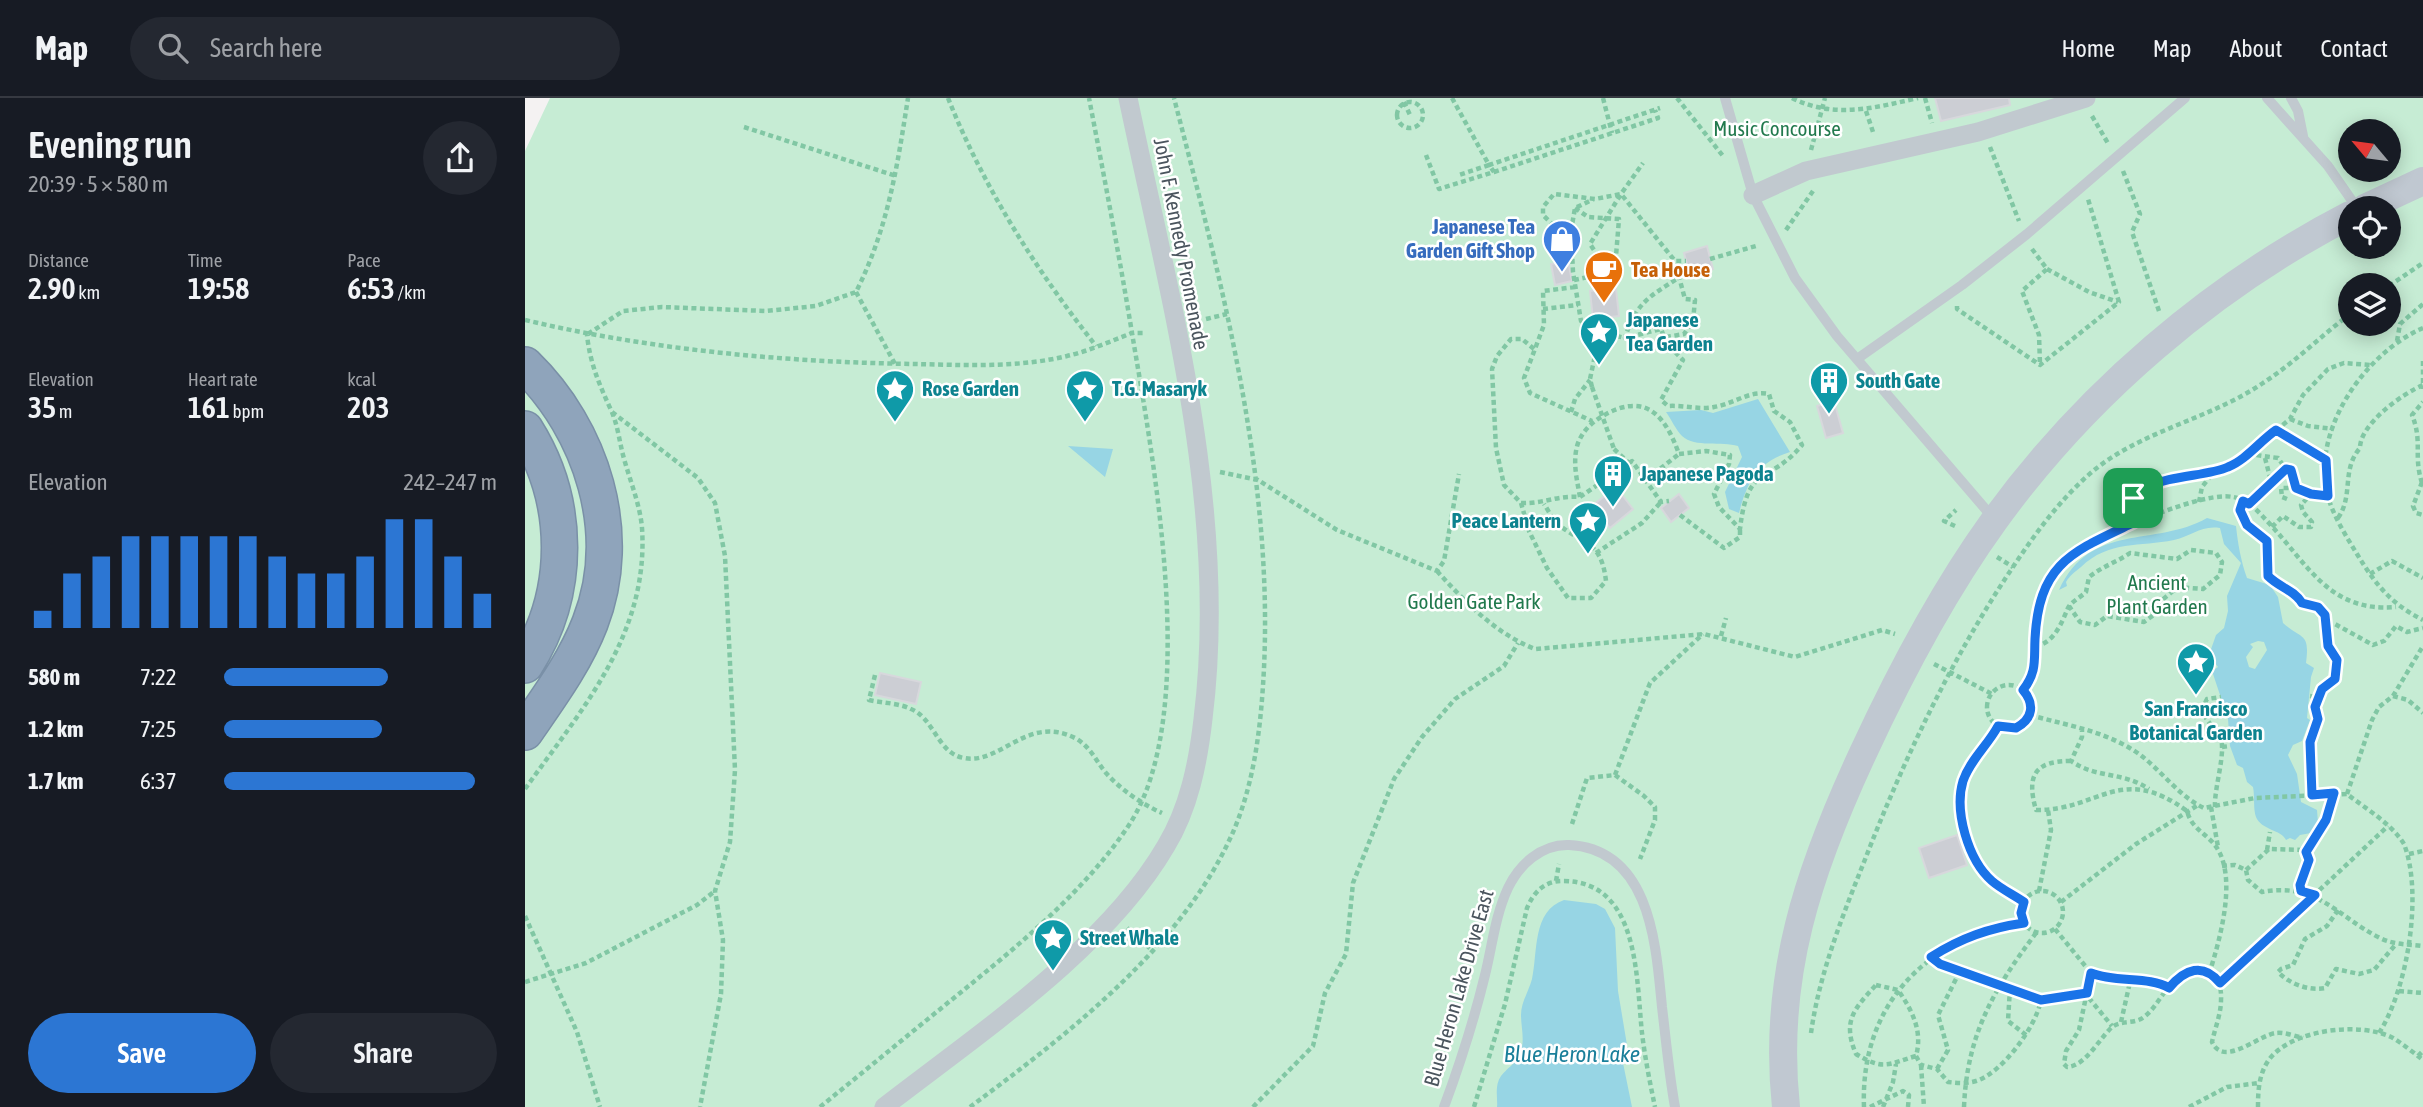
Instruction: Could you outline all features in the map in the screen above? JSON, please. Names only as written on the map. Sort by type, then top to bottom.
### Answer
[{"type":"highway","points":[[525,365],[563,408],[584,449],[599,498],[604,559],[591,621],[578,650],[525,732]]},
{"type":"highway","points":[[525,429],[550,481],[559,530],[560,556],[551,608],[525,665]]},
{"type":"street","name":"John F. Kennedy Promenade","points":[[884,1107],[1033,990],[1114,915],[1150,872],[1179,821],[1196,764],[1208,667],[1207,555],[1199,473],[1175,326],[1128,98]]},
{"type":"street","points":[[1753,195],[1806,171],[1978,132],[2083,99]]},
{"type":"street","points":[[2391,196],[2423,181]]},
{"type":"street","points":[[1786,1107],[1783,1041],[1786,980],[1798,918],[1809,883],[1842,798],[1898,681],[1955,579],[1995,520],[2069,432],[2168,338],[2255,271],[2338,222]]},
{"type":"lane","points":[[1725,98],[1753,195],[1794,278],[1857,359],[1995,520]]},
{"type":"lane","points":[[1857,359],[1962,285],[2027,234],[2185,98]]},
{"type":"lane","points":[[2267,98],[2304,137],[2348,196]]},
{"type":"lane","points":[[2291,98],[2298,111],[2304,137]]},
{"type":"lane","name":"Blue Heron Lake Drive East","points":[[1444,1107],[1471,1031],[1507,891],[1527,862],[1552,847],[1565,845],[1592,849],[1617,865],[1630,878],[1648,910],[1656,949],[1675,1107]]},
{"type":"path","points":[[587,335],[623,311],[662,307],[766,311],[816,306],[856,292],[876,253],[896,176],[908,98]]},
{"type":"path","points":[[948,98],[966,143],[1011,224],[1056,295],[1096,346]]},
{"type":"path","points":[[820,1107],[1021,942],[1076,889],[1129,825],[1147,789],[1157,749],[1165,688],[1167,604],[1153,458],[1089,98]]},
{"type":"path","points":[[1174,98],[1227,314],[1258,480]]},
{"type":"path","points":[[1452,98],[1494,172]]},
{"type":"path","points":[[1603,98],[1612,133]]},
{"type":"path","points":[[1677,98],[1723,156]]},
{"type":"path","points":[[1791,98],[1822,110],[1866,110],[1918,98]]},
{"type":"path","points":[[1806,171],[1825,98]]},
{"type":"path","points":[[2083,99],[2116,156],[2140,214],[2132,232],[2168,338]]},
{"type":"path","points":[[1404,102],[1414,103],[1423,112],[1421,123],[1416,128],[1406,128],[1397,119],[1399,107],[1404,102]]},
{"type":"path","points":[[1404,102],[1410,115]]},
{"type":"path","points":[[1426,155],[1436,190],[1658,118],[1657,109],[1459,175]]},
{"type":"path","points":[[1866,110],[1879,153]]},
{"type":"path","points":[[744,127],[896,176]]},
{"type":"path","points":[[1978,132],[1988,144],[2019,221]]},
{"type":"path","points":[[1574,280],[1597,275],[1600,259],[1590,244],[1643,163]]},
{"type":"path","points":[[1784,232],[1831,165]]},
{"type":"path","points":[[1571,231],[1555,227],[1543,215],[1546,200],[1554,194],[1565,193],[1595,199]]},
{"type":"path","points":[[1575,208],[1595,199],[1621,194]]},
{"type":"path","points":[[1621,194],[1675,261],[1686,261]]},
{"type":"path","points":[[2087,198],[2119,302]]},
{"type":"path","points":[[1575,208],[1588,217],[1619,219],[1616,256],[1600,259]]},
{"type":"path","points":[[1575,208],[1571,231],[1574,280],[1581,321],[1601,332],[1625,338],[1661,329],[1667,345],[1682,360],[1661,400],[1668,406],[1689,404],[1711,408],[1756,391],[1769,394],[1774,411],[1790,422],[1802,445],[1787,460],[1753,482],[1743,507],[1740,537],[1724,548],[1680,515]]},
{"type":"path","points":[[2030,238],[2031,247],[2047,269],[2088,292],[2119,302]]},
{"type":"path","points":[[1710,259],[1756,246]]},
{"type":"path","points":[[2401,278],[2423,263]]},
{"type":"path","points":[[2041,365],[2039,335],[2022,290],[2047,269]]},
{"type":"path","points":[[1625,338],[1632,316],[1655,290],[1689,270]]},
{"type":"path","points":[[1666,337],[1684,334],[1696,311],[1695,300],[1685,299],[1679,277]]},
{"type":"path","points":[[1962,285],[1957,309],[2041,365]]},
{"type":"path","points":[[1575,287],[1543,292],[1544,325],[1524,377],[1530,393],[1592,421]]},
{"type":"path","points":[[856,292],[895,364]]},
{"type":"path","points":[[2041,365],[2119,302]]},
{"type":"path","points":[[1543,309],[1578,304]]},
{"type":"path","points":[[2397,342],[2400,324],[2408,314],[2423,304]]},
{"type":"path","points":[[1206,319],[1227,314]]},
{"type":"path","points":[[525,320],[587,335],[782,359],[895,364],[973,365],[1021,362],[1066,356],[1132,333],[1143,332]]},
{"type":"path","points":[[1810,1041],[1830,955],[1855,885],[1922,727],[1950,672],[2038,529],[2084,478],[2137,440],[2205,414],[2264,383],[2338,324]]},
{"type":"path","points":[[2396,607],[2370,574],[2337,519],[2328,496],[2326,460],[2334,429],[2358,380],[2397,342],[2423,328]]},
{"type":"path","points":[[1571,412],[1575,399],[1590,379],[1601,332]]},
{"type":"path","points":[[1534,349],[1522,339],[1511,339],[1496,356],[1492,369],[1496,448],[1504,485],[1521,503],[1529,531],[1547,568],[1569,598],[1591,598],[1606,581],[1604,564],[1586,539],[1557,523],[1544,504]]},
{"type":"path","points":[[2337,519],[2347,501],[2350,459],[2360,448],[2360,439],[2379,415],[2423,387],[2423,361]]},
{"type":"path","points":[[2133,523],[2130,510],[2133,498],[2147,486],[2232,466],[2290,419],[2303,395],[2328,369],[2344,363],[2371,365]]},
{"type":"path","points":[[1590,379],[1614,449],[1630,464]]},
{"type":"path","points":[[2423,402],[2412,415],[2421,433],[2416,465],[2422,482],[2413,506],[2416,513],[2423,515]]},
{"type":"path","points":[[1580,498],[1574,465],[1579,443],[1592,421],[1626,405],[1646,406],[1659,416],[1679,454]]},
{"type":"path","points":[[612,411],[698,478],[715,503],[725,556],[735,770],[730,842],[715,891],[723,940],[721,994],[700,1107]]},
{"type":"path","points":[[2290,419],[2308,426],[2334,429]]},
{"type":"path","points":[[2276,430],[2326,460]]},
{"type":"path","points":[[1647,479],[1679,454],[1706,451],[1730,455],[1730,464],[1714,494],[1720,506],[1740,529]]},
{"type":"path","points":[[2247,454],[2278,458],[2286,469],[2291,470],[2296,488]]},
{"type":"path","points":[[2265,458],[2271,482]]},
{"type":"path","points":[[1521,503],[1544,504],[1560,496],[1580,498],[1591,492],[1603,479],[1632,461],[1661,502]]},
{"type":"path","points":[[2286,469],[2246,502],[2240,517],[2267,541],[2268,576],[2277,585],[2294,591],[2302,603],[2318,607],[2327,624],[2328,646],[2337,660],[2335,679],[2317,696],[2315,707],[2318,719],[2310,742],[2312,795]]},
{"type":"path","points":[[1199,473],[1226,471],[1258,480],[1337,530],[1437,571],[1483,617],[1518,643],[1535,649],[1704,634],[1721,636],[1795,657],[1817,653],[1882,630],[1897,635]]},
{"type":"path","points":[[2199,502],[2202,487],[2214,472]]},
{"type":"path","points":[[1437,571],[1444,561],[1459,474]]},
{"type":"path","points":[[2287,499],[2281,494],[2281,488],[2296,488],[2311,494],[2328,496]]},
{"type":"path","points":[[2272,527],[2283,516],[2299,527],[2311,527],[2312,522],[2303,512],[2301,505],[2311,494]]},
{"type":"path","points":[[2023,690],[2034,676],[2036,616],[2042,596],[2056,570],[2075,551],[2133,523],[2226,496],[2246,502],[2325,585],[2343,600],[2361,606],[2396,607],[2423,620]]},
{"type":"path","points":[[1596,553],[1642,523],[1661,502],[1669,501]]},
{"type":"path","points":[[1955,526],[1944,522],[1956,510]]},
{"type":"path","points":[[2035,646],[2042,645],[2064,624],[2069,606],[2086,592],[2089,577],[2113,560],[2119,560],[2130,553],[2177,559],[2191,550],[2216,553],[2222,562],[2220,575],[2203,589],[2178,587],[2162,600],[2159,611],[2144,622],[2107,616],[2095,625],[2080,622],[2069,606]]},
{"type":"path","points":[[1997,557],[2013,567]]},
{"type":"path","points":[[2370,574],[2392,561],[2423,578]]},
{"type":"path","points":[[1721,636],[1726,618]]},
{"type":"path","points":[[2327,624],[2335,624],[2373,645],[2384,642],[2396,626],[2407,632],[2423,628]]},
{"type":"path","points":[[1615,775],[1650,682],[1704,634]]},
{"type":"path","points":[[1253,1107],[1313,1046],[1325,993],[1346,954],[1353,883],[1394,779],[1422,737],[1455,699],[1504,666],[1518,643]]},
{"type":"path","points":[[2347,794],[2372,720],[2379,707],[2393,696],[2423,646]]},
{"type":"path","points":[[1930,663],[1992,694]]},
{"type":"path","points":[[875,675],[869,700],[913,709],[949,751],[962,758],[977,759],[1030,734],[1045,731],[1065,734],[1082,742],[1115,782],[1141,801],[1179,821]]},
{"type":"path","points":[[2009,685],[2023,690],[2031,706],[2030,715],[2016,728],[1998,726],[1988,713],[1987,705],[1992,694],[2009,685]]},
{"type":"path","points":[[2310,696],[2317,696]]},
{"type":"path","points":[[2393,696],[2407,701],[2423,713]]},
{"type":"path","points":[[2210,971],[2225,914],[2222,866],[2213,807],[2222,747],[2220,736],[2204,715],[2203,705],[2207,699],[2221,697]]},
{"type":"path","points":[[2030,715],[2082,727],[2133,750],[2198,805],[2213,807],[2301,794],[2347,794],[2388,826],[2409,854],[2418,893],[2413,945],[2399,991],[2379,1033]]},
{"type":"path","points":[[1998,726],[1963,782],[1961,807],[1975,860],[1991,880],[2024,902]]},
{"type":"path","points":[[2071,761],[2082,737],[2082,727]]},
{"type":"path","points":[[2306,728],[2313,730]]},
{"type":"path","points":[[2222,747],[2230,747]]},
{"type":"path","points":[[2150,790],[2108,790],[2064,807],[2036,810],[2032,782],[2035,774],[2051,761],[2071,761],[2085,771],[2117,774],[2150,790],[2187,811],[2190,822],[2218,848]]},
{"type":"path","points":[[1572,824],[1587,778],[1615,775],[1655,807],[1655,820],[1640,859]]},
{"type":"path","points":[[2306,852],[2326,820],[2334,793]]},
{"type":"path","points":[[2061,902],[2136,844],[2198,805]]},
{"type":"path","points":[[2039,891],[2051,830],[2047,810]]},
{"type":"path","points":[[2220,983],[2388,826]]},
{"type":"path","points":[[2246,870],[2267,850],[2270,832]]},
{"type":"path","points":[[2267,850],[2306,852]]},
{"type":"path","points":[[2409,854],[2423,851]]},
{"type":"path","points":[[2301,891],[2300,885],[2309,860],[2306,852]]},
{"type":"path","points":[[1556,881],[1559,864]]},
{"type":"path","points":[[2222,866],[2235,865],[2246,870]]},
{"type":"path","points":[[2246,870],[2248,880],[2262,892],[2301,891],[2315,895],[2378,937],[2396,944],[2423,947]]},
{"type":"path","points":[[2414,875],[2422,876]]},
{"type":"path","points":[[1474,1107],[1505,1004],[1527,908],[1539,889],[1556,881],[1589,886],[1612,901],[1623,921],[1633,954],[1644,1049],[1655,1107]]},
{"type":"path","points":[[525,982],[586,964],[697,905],[715,891]]},
{"type":"path","points":[[1964,1107],[1965,1083],[1976,1031],[2001,985],[2036,933],[2055,929],[2062,918],[2061,902],[2050,892],[2039,891],[2024,902],[2021,913],[2024,923],[2036,933]]},
{"type":"path","points":[[1612,901],[1618,896]]},
{"type":"path","points":[[2337,910],[2327,926],[2305,940],[2293,965],[2281,969],[2279,972],[2285,979],[2315,989],[2325,988],[2336,969],[2359,974],[2374,970],[2396,944]]},
{"type":"path","points":[[1114,915],[1153,951]]},
{"type":"path","points":[[525,916],[577,1032],[600,1107]]},
{"type":"path","points":[[1864,1107],[1868,1061],[1879,1023],[1898,990],[1931,957],[1959,940],[1995,927],[2024,923]]},
{"type":"path","points":[[2055,929],[2091,973],[2109,980],[2158,982],[2169,988]]},
{"type":"path","points":[[1931,957],[1940,964],[1961,969],[2041,1000],[2087,993]]},
{"type":"path","points":[[1937,1069],[1948,1050],[1938,1015],[1961,969]]},
{"type":"path","points":[[2091,973],[2079,1030],[2066,1051],[2064,1064],[2070,1068],[2085,1057],[2112,1026],[2142,1019],[2169,988],[2189,973],[2203,969],[2210,971],[2220,983],[2221,1003],[2213,1042],[2215,1048],[2233,1052],[2276,1033],[2303,1038]]},
{"type":"path","points":[[2120,1022],[2130,982]]},
{"type":"path","points":[[1916,1056],[1896,1064],[1875,1065],[1856,1054],[1850,1040],[1849,1026],[1853,1013],[1876,985],[1898,990],[1916,1020],[1919,1035],[1916,1056],[1921,1065],[1924,1107]]},
{"type":"path","points":[[2010,988],[2008,1021],[2026,1035]]},
{"type":"path","points":[[2399,991],[2423,993]]},
{"type":"path","points":[[2087,993],[2112,1026]]},
{"type":"path","points":[[1921,1065],[1937,1069],[1948,1082],[1965,1083],[1989,1075],[2026,1035],[2041,1000]]},
{"type":"path","points":[[2258,1107],[2259,1083],[2270,1058],[2285,1046],[2303,1038],[2340,1027],[2379,1033],[2392,1038],[2423,1060]]},
{"type":"path","points":[[2417,1056],[2423,1051]]},
{"type":"path","points":[[1883,1107],[1893,1082],[1896,1064]]},
{"type":"path","points":[[2189,1107],[2227,1087],[2259,1083]]},
{"type":"path","points":[[1870,1107],[1903,1091],[1909,1095],[1908,1107]]},
{"type":"green space","name":"Golden Gate Park","points":[[550,98],[2423,98],[2423,1107],[525,1107],[525,151]]},
{"type":"water","points":[[1758,399],[1790,452],[1769,461],[1755,475],[1739,513],[1729,509],[1725,492],[1742,457],[1738,446],[1687,440],[1666,412],[1701,410],[1713,413]]},
{"type":"water","points":[[1068,446],[1113,449],[1105,477]]},
{"type":"water","points":[[2207,518],[2236,526],[2247,578],[2270,585],[2278,597],[2283,623],[2300,635],[2307,646],[2306,663],[2314,668],[2307,718],[2310,720],[2302,741],[2293,745],[2288,755],[2297,774],[2301,802],[2317,810],[2318,823],[2311,833],[2300,835],[2295,840],[2286,840],[2259,821],[2255,814],[2253,787],[2247,782],[2243,768],[2237,765],[2230,746],[2228,719],[2212,671],[2218,667],[2209,655],[2216,635],[2224,628],[2228,611],[2227,596],[2241,563],[2224,544],[2220,528],[2202,529],[2174,540],[2125,546],[2103,552],[2073,574],[2066,582],[2067,586],[2059,590],[2072,568],[2088,554],[2106,545],[2187,527]],"holes":[[[2264,642],[2267,650],[2255,669],[2249,667],[2246,657],[2253,647],[2250,644]]]},
{"type":"water","name":"Blue Heron Lake","points":[[1564,900],[1596,904],[1605,909],[1615,928],[1618,991],[1627,1045],[1623,1063],[1632,1107],[1497,1107],[1499,1080],[1521,1052],[1521,1010],[1532,979],[1541,923],[1554,905]]},
{"type":"building","points":[[1935,98],[2009,98],[2010,105],[1941,121]]},
{"type":"building","points":[[1707,246],[1713,269],[1690,276],[1684,253]]},
{"type":"building","name":"Japanese Tea Garden Gift Shop","points":[[1568,261],[1572,281],[1555,285],[1551,264]]},
{"type":"building","name":"Tea House","points":[[1616,289],[1619,316],[1593,319],[1590,291]]},
{"type":"building","name":"South Gate","points":[[1834,401],[1843,433],[1826,438],[1817,406]]},
{"type":"building","name":"Japanese Pagoda","points":[[1616,487],[1633,509],[1610,528],[1592,506]]},
{"type":"building","points":[[1679,494],[1689,508],[1671,522],[1661,508]]},
{"type":"building","points":[[880,673],[921,682],[916,704],[875,695]]},
{"type":"building","points":[[1957,835],[1967,865],[1929,878],[1919,848]]},
{"type":"place","name":"Japanese Tea Garden Gift Shop","points":[[1562,273]]},
{"type":"place","name":"Tea House","points":[[1604,304]]},
{"type":"place","name":"Japanese Tea Garden","points":[[1599,366]]},
{"type":"place","name":"South Gate","points":[[1829,415]]},
{"type":"place","name":"Rose Garden","points":[[895,423]]},
{"type":"place","name":"T.G. Masaryk","points":[[1085,423]]},
{"type":"place","name":"Japanese Pagoda","points":[[1613,508]]},
{"type":"place","name":"Peace Lantern","points":[[1588,555]]},
{"type":"place","name":"San Francisco Botanical Garden","points":[[2196,696]]},
{"type":"place","name":"Street Whale","points":[[1053,972]]},
{"type":"route","points":[[2276,430],[2326,460],[2328,496],[2311,494],[2296,488],[2291,470],[2286,469],[2249,504],[2243,501],[2240,517],[2266,538],[2268,576],[2277,585],[2294,591],[2302,603],[2318,607],[2325,615],[2328,646],[2337,660],[2338,669],[2335,679],[2317,696],[2315,707],[2318,719],[2310,742],[2312,795],[2334,793],[2326,820],[2306,852],[2309,860],[2302,876],[2301,891],[2315,895],[2220,983],[2210,971],[2203,969],[2189,973],[2169,988],[2158,982],[2109,980],[2091,973],[2087,993],[2041,1000],[1982,976],[1940,964],[1931,957],[1959,940],[1995,927],[2024,923],[2021,913],[2024,902],[1991,880],[1975,860],[1966,835],[1961,807],[1963,782],[1972,762],[1998,726],[2016,728],[2030,715],[2029,697],[2023,690],[2034,676],[2036,616],[2042,596],[2056,570],[2075,551],[2133,523],[2130,510],[2133,498],[2147,486],[2177,477],[2220,471],[2232,466],[2276,430]]},
{"type":"park label","name":"Music Concourse","points":[[1777,129]]},
{"type":"park label","name":"Ancient Plant Garden","points":[[2157,595]]}]
